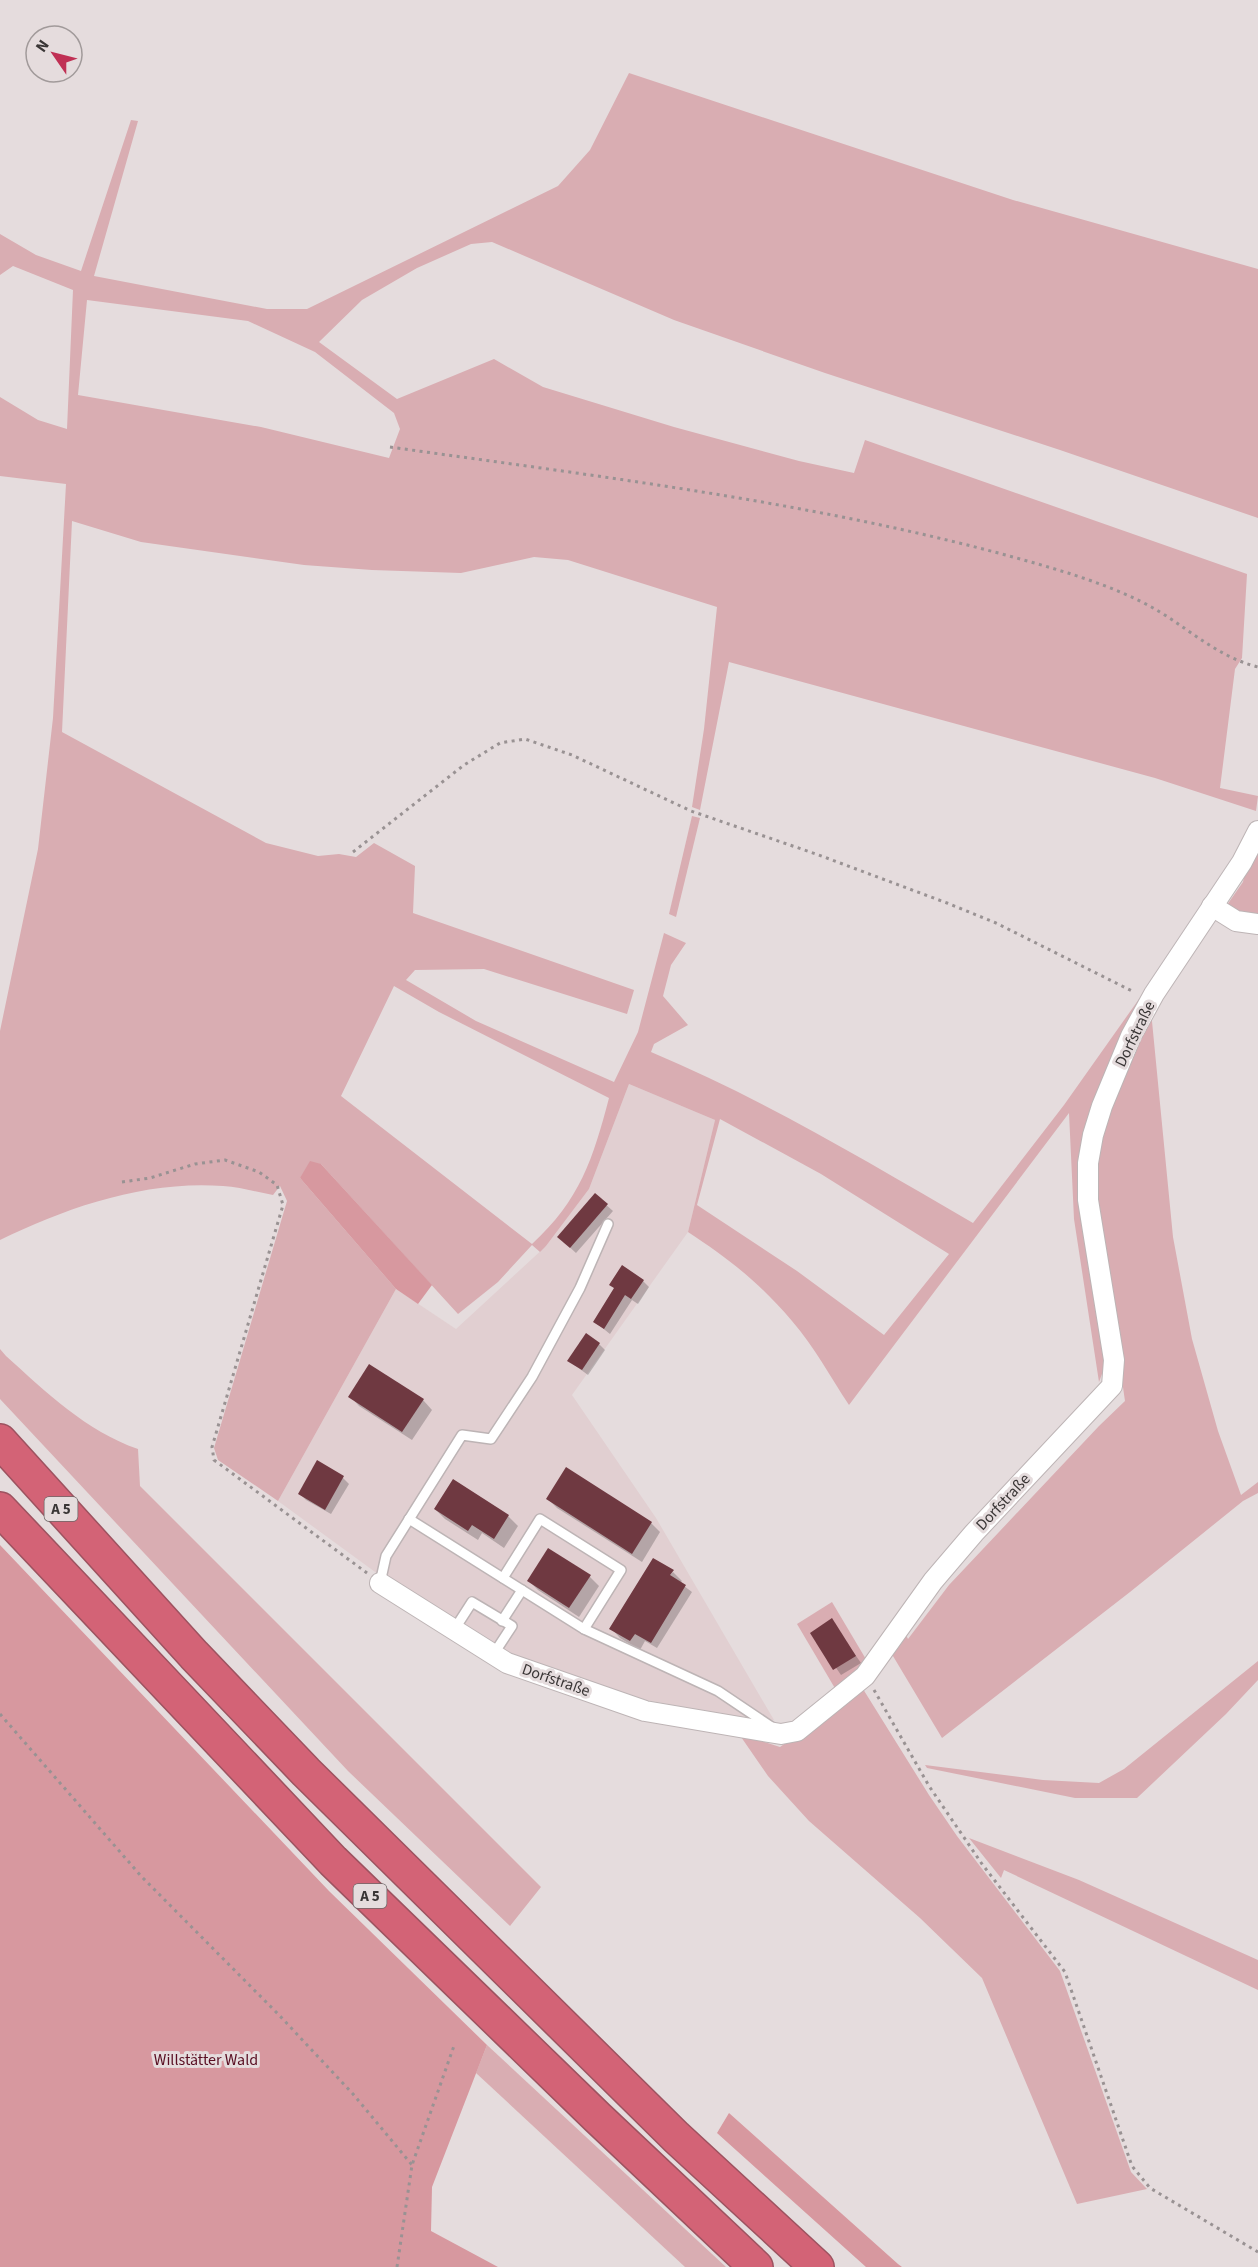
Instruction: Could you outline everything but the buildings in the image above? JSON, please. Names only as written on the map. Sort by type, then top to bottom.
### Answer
[{"type":"highway","name":"A 5","points":[[0,1441],[194,1655],[306,1773],[676,2137],[817,2267]]},
{"type":"highway","name":"A 5","points":[[0,1509],[333,1861],[756,2267]]},
{"type":"street","name":"Dorfstraße","points":[[380,1583],[507,1663],[645,1712],[781,1734],[796,1731],[865,1676],[933,1581],[974,1533],[1112,1386],[1114,1360],[1088,1200],[1088,1163],[1093,1136],[1102,1106],[1131,1036],[1154,994],[1242,862],[1258,831]]},
{"type":"street","points":[[1212,906],[1236,921],[1258,924]]},
{"type":"lane","points":[[380,1583],[386,1556],[462,1435],[491,1439],[537,1367],[580,1288],[608,1224]]},
{"type":"lane","points":[[409,1519],[584,1629],[718,1691],[781,1734]]},
{"type":"lane","points":[[503,1578],[540,1519],[591,1551],[621,1570],[584,1629]]},
{"type":"lane","points":[[502,1621],[522,1590]]},
{"type":"lane","points":[[454,1630],[472,1602],[512,1626],[493,1655]]},
{"type":"path","points":[[390,447],[630,481],[842,516],[986,550],[1110,588],[1158,611],[1230,659],[1258,667]]},
{"type":"path","points":[[353,852],[464,765],[500,743],[525,739],[572,755],[691,811],[816,854],[996,923],[1136,992]]},
{"type":"path","points":[[122,1182],[150,1178],[195,1164],[225,1160],[259,1172],[277,1185],[283,1205],[212,1447],[214,1460],[380,1583]]},
{"type":"path","points":[[865,1676],[929,1786],[982,1864],[1065,1972],[1132,2166],[1150,2188],[1258,2252]]},
{"type":"path","points":[[0,1714],[141,1875],[279,2014],[353,2094],[412,2164]]},
{"type":"path","points":[[397,2267],[412,2164],[455,2043]]},
{"type":"shaded area","points":[[629,73],[1013,200],[1258,269],[1258,518],[674,320],[492,242],[471,244],[417,268],[362,300],[319,342],[397,399],[494,359],[543,387],[674,427],[799,461],[854,473],[865,440],[1247,574],[1242,658],[1235,669],[1220,788],[1258,796],[1256,811],[1155,778],[729,662],[700,810],[692,807],[704,729],[717,607],[568,560],[534,557],[461,573],[304,565],[141,542],[72,521],[62,732],[266,843],[318,856],[339,854],[356,857],[374,843],[415,866],[413,913],[634,990],[627,1014],[484,969],[415,970],[406,980],[476,1021],[614,1082],[638,1032],[664,933],[686,943],[671,965],[663,996],[688,1025],[654,1044],[651,1052],[734,1090],[855,1154],[973,1223],[1064,1105],[1139,999],[1145,1001],[1087,1135],[1105,1343],[1105,1366],[1099,1382],[1074,1219],[1069,1113],[849,1405],[808,1341],[780,1307],[743,1272],[688,1232],[715,1120],[629,1084],[589,1189],[540,1252],[532,1245],[498,1282],[458,1314],[321,1164],[300,1178],[396,1289],[278,1501],[218,1460],[214,1448],[287,1201],[280,1186],[273,1195],[242,1188],[194,1185],[137,1192],[80,1207],[0,1240],[0,1031],[38,849],[53,718],[66,484],[0,476],[0,397],[38,420],[67,429],[73,290],[13,266],[0,275],[0,234],[36,255],[81,271],[131,120],[138,121],[94,276],[267,309],[307,309],[558,186],[590,150]],"holes":[[[87,300],[248,321],[315,352],[394,413],[400,429],[389,458],[261,427],[78,395]],[[394,986],[439,1012],[609,1098],[590,1159],[573,1195],[548,1228],[532,1244],[341,1096]],[[720,1119],[821,1174],[949,1254],[884,1335],[797,1271],[697,1205]]]},
{"type":"shaded area","points":[[692,816],[700,818],[676,917],[669,914]]},
{"type":"shaded area","points":[[1258,841],[1258,921],[1241,917],[1227,905],[1243,882],[1247,863]]},
{"type":"shaded area","points":[[1151,1011],[1173,1237],[1192,1339],[1218,1431],[1241,1495],[1258,1482],[1258,1493],[1243,1501],[942,1738],[890,1651],[904,1631],[908,1639],[949,1585],[1125,1401],[1100,1228],[1095,1162],[1110,1108]]},
{"type":"shaded area","points":[[629,1084],[715,1120],[688,1232],[572,1395],[656,1518],[774,1720],[749,1719],[646,1700],[513,1656],[382,1577],[278,1501],[396,1289],[456,1329],[546,1246],[589,1189]]},
{"type":"shaded area","points":[[0,1349],[52,1396],[84,1421],[101,1432],[138,1449],[140,1486],[541,1887],[510,1926],[348,1771],[0,1399]]},
{"type":"shaded area","points":[[832,1602],[867,1661],[836,1690],[797,1624]]},
{"type":"shaded area","points":[[1258,1661],[1258,1680],[1226,1714],[1137,1798],[1075,1798],[927,1768],[925,1765],[1043,1780],[1099,1783],[1124,1769]]},
{"type":"shaded area","points":[[863,1689],[957,1836],[1060,1971],[1131,2172],[1147,2189],[1077,2204],[982,1978],[920,1918],[809,1821],[768,1776],[739,1734],[780,1747]]},
{"type":"shaded area","points":[[969,1838],[1079,1880],[1258,1960],[1258,1990],[1004,1870],[1001,1878]]},
{"type":"shaded area","points":[[487,2045],[726,2267],[685,2267],[476,2073]]},
{"type":"green space","points":[[310,1161],[321,1164],[432,1285],[418,1304],[396,1289],[300,1178]]},
{"type":"green space","name":"Willstätter Wald","points":[[0,1545],[329,1891],[487,2045],[432,2187],[431,2231],[498,2267],[0,2267]]},
{"type":"green space","points":[[729,2113],[902,2267],[866,2267],[717,2133]]}]
